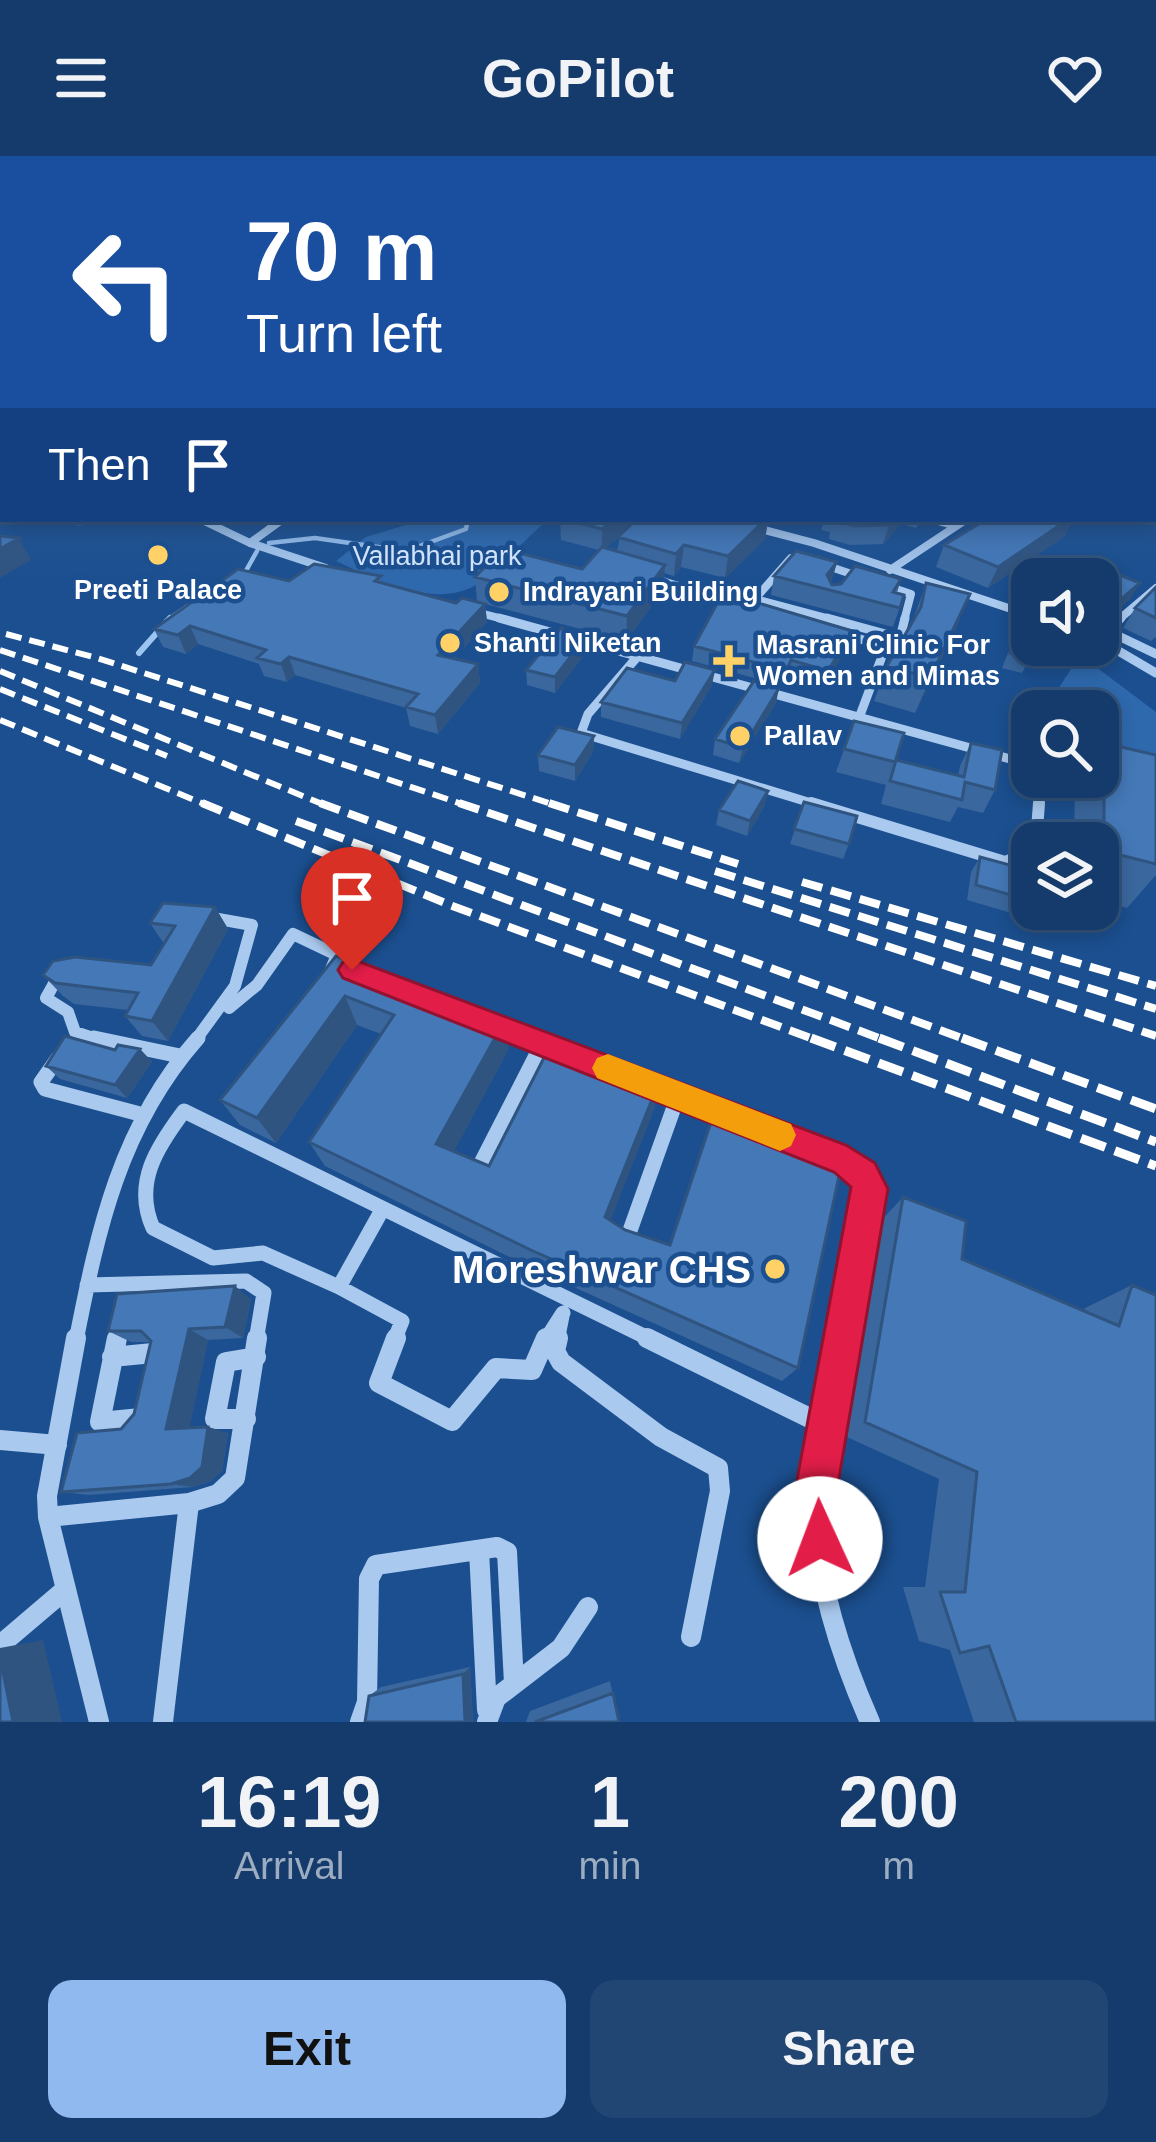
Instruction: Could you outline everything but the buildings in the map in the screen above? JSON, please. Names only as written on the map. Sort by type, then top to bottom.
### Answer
[{"type":"street","points":[[206,522],[250,543],[348,574]]},
{"type":"street","points":[[250,543],[279,522]]},
{"type":"street","points":[[733,522],[1011,609]]},
{"type":"street","points":[[942,522],[956,526]]},
{"type":"street","points":[[890,570],[962,522]]},
{"type":"street","points":[[646,576],[861,635],[898,640],[913,597],[794,557],[755,596],[759,602],[806,619]]},
{"type":"street","points":[[840,584],[861,560]]},
{"type":"street","points":[[902,590],[911,577]]},
{"type":"street","points":[[1119,621],[1156,588]]},
{"type":"street","points":[[461,608],[1011,759]]},
{"type":"street","points":[[859,718],[884,651],[861,635]]},
{"type":"street","points":[[1119,636],[1153,662]]},
{"type":"street","points":[[1124,652],[1134,644]]},
{"type":"street","points":[[1119,650],[1153,662]]},
{"type":"street","points":[[638,656],[588,714],[581,733],[1005,862],[1011,859]]},
{"type":"street","points":[[193,916],[244,920],[252,925],[241,983],[223,1012]]},
{"type":"street","points":[[99,1722],[48,1517],[57,1445],[105,1209],[140,1114],[180,1056],[257,985],[293,934],[337,955],[337,963],[325,976]]},
{"type":"street","points":[[72,967],[54,979],[46,998],[68,1012],[76,1032],[118,1047],[180,1056]]},
{"type":"street","points":[[324,994],[338,977],[352,970]]},
{"type":"street","points":[[482,1018],[581,1058]]},
{"type":"street","points":[[76,1032],[43,1086],[140,1114]]},
{"type":"street","points":[[478,1169],[543,1042]]},
{"type":"street","points":[[620,1073],[846,1161],[871,1189],[815,1496],[825,1583],[847,1670],[870,1722]]},
{"type":"street","points":[[627,1238],[678,1096]]},
{"type":"street","points":[[566,1309],[553,1324],[532,1370],[496,1368],[477,1388],[462,1415],[452,1421],[380,1383],[402,1321],[263,1253],[224,1261],[153,1228],[148,1221],[150,1157],[184,1111],[566,1309],[826,1426]]},
{"type":"street","points":[[301,1171],[314,1152]]},
{"type":"street","points":[[339,1287],[382,1210]]},
{"type":"street","points":[[112,1357],[155,1354],[153,1384],[143,1417],[101,1424],[112,1357],[129,1283]]},
{"type":"street","points":[[48,1517],[189,1503],[218,1494],[235,1478],[266,1299],[255,1283],[88,1285]]},
{"type":"street","points":[[566,1309],[555,1347],[561,1362],[661,1437],[718,1468],[719,1491],[691,1637]]},
{"type":"street","points":[[246,1419],[215,1419],[226,1362],[256,1357]]},
{"type":"street","points":[[0,1440],[57,1445]]},
{"type":"street","points":[[164,1722],[189,1503]]},
{"type":"street","points":[[360,1722],[367,1702],[373,1567],[502,1548],[509,1559],[514,1683]]},
{"type":"street","points":[[479,1550],[488,1716]]},
{"type":"street","points":[[0,1646],[66,1589]]},
{"type":"street","points":[[488,1716],[497,1694],[564,1646],[588,1607]]},
{"type":"green space","name":"Vallabhai park","points":[[415,522],[546,522],[479,583],[445,594],[407,590],[336,561],[366,537]]},
{"type":"green space","points":[[1073,666],[1095,666],[1156,712],[1156,754],[1119,757],[1119,690],[1058,690]]},
{"type":"waterway","points":[[269,543],[315,538],[406,551],[466,529],[467,522]]},
{"type":"waterway","points":[[243,576],[257,551]]},
{"type":"waterway","points":[[169,619],[189,605]]},
{"type":"waterway","points":[[139,653],[169,619]]},
{"type":"waterway","points":[[166,621],[169,619]]},
{"type":"railway","points":[[6,634],[97,658],[558,806]]},
{"type":"railway","points":[[0,650],[459,803]]},
{"type":"railway","points":[[0,671],[327,806]]},
{"type":"railway","points":[[0,689],[167,756]]},
{"type":"railway","points":[[0,720],[209,806]]},
{"type":"railway","points":[[202,803],[450,905],[819,1041]]},
{"type":"railway","points":[[320,803],[970,1041]]},
{"type":"railway","points":[[459,803],[468,806]]},
{"type":"railway","points":[[459,803],[1156,1036]]},
{"type":"railway","points":[[549,803],[738,864]]},
{"type":"railway","points":[[296,821],[886,1041]]},
{"type":"railway","points":[[715,871],[1156,1009]]},
{"type":"railway","points":[[802,882],[1156,986]]},
{"type":"railway","points":[[811,1038],[1156,1166]]},
{"type":"railway","points":[[879,1038],[886,1041]]},
{"type":"railway","points":[[962,1038],[1156,1109]]},
{"type":"railway","points":[[886,1041],[1156,1142]]},
{"type":"slow traffic","points":[[608,1068],[780,1135]]},
{"type":"place","name":"Preeti Palace","points":[[158,555]]},
{"type":"place","name":"Indrayani Building","points":[[499,592]]},
{"type":"place","name":"Shanti Niketan","points":[[450,643]]},
{"type":"place","name":"Masrani Clinic For Women and Mimas","points":[[729,661]]},
{"type":"place","name":"Pallav","points":[[740,736]]},
{"type":"place","name":"Moreshwar CHS","points":[[775,1269]]},
{"type":"route","points":[[352,970],[846,1161],[863,1175],[871,1189],[815,1496],[820,1539]]}]
